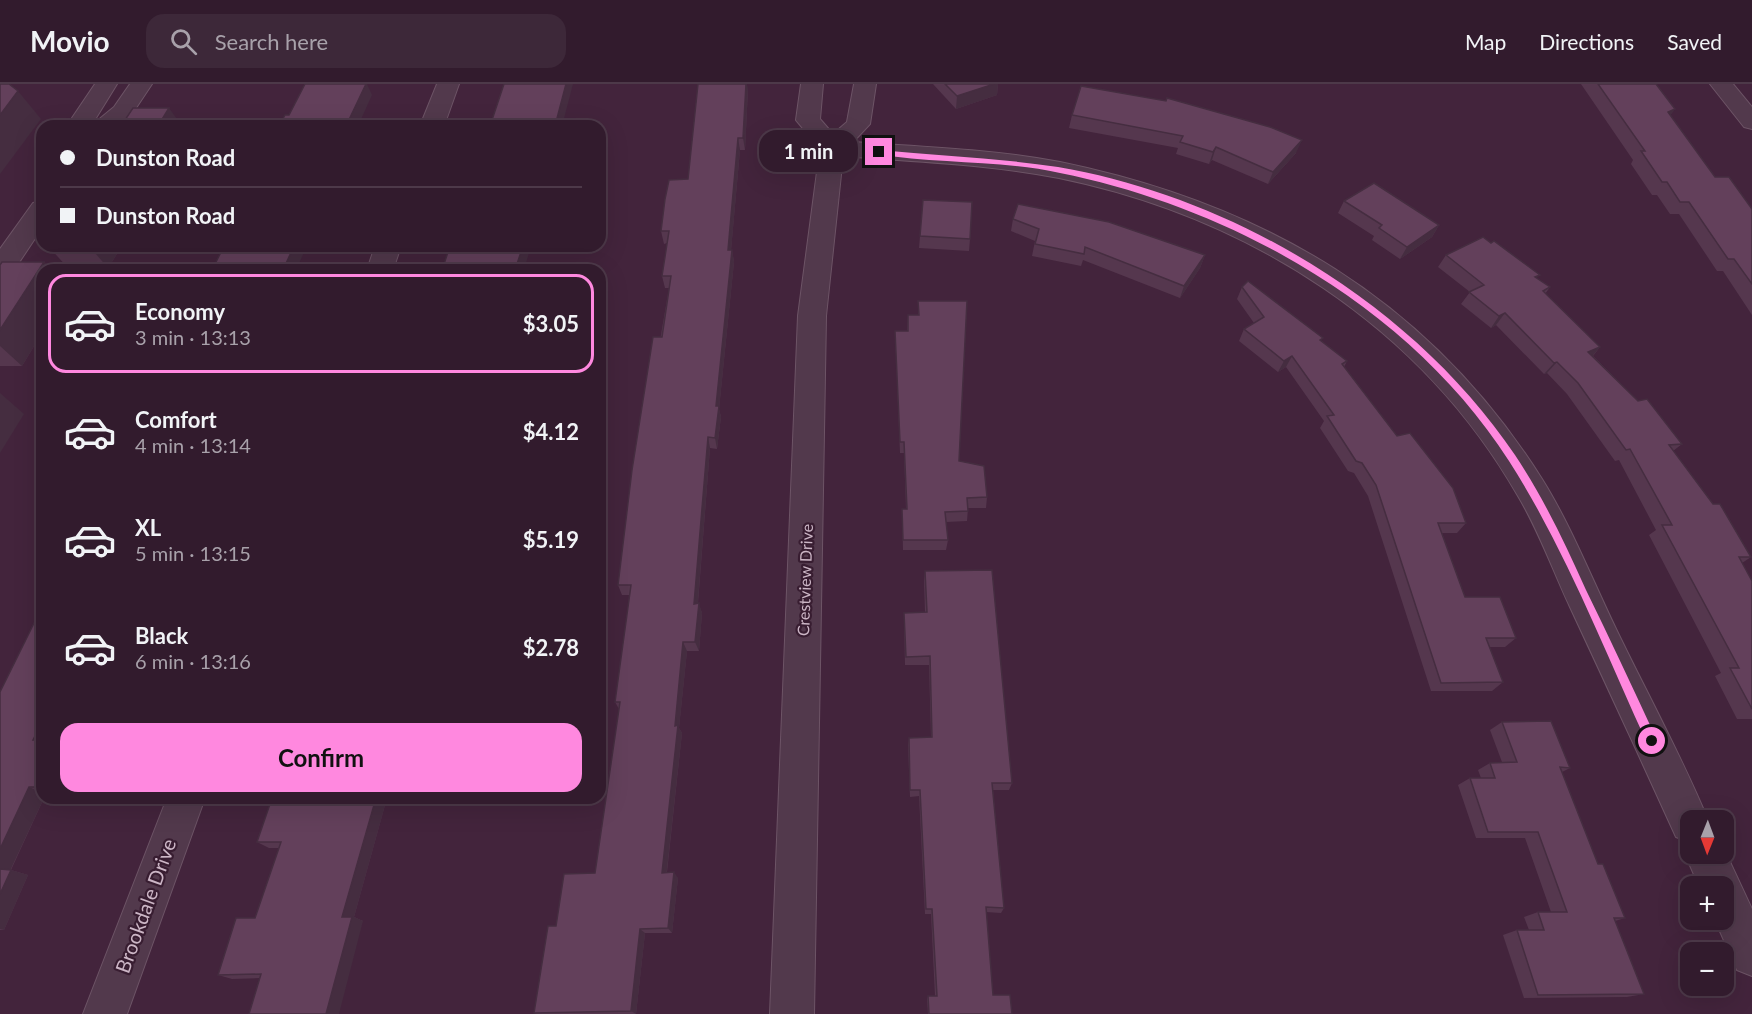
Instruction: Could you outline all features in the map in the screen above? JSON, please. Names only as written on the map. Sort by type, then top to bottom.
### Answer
[{"type":"street","points":[[85,120],[106,84]]},
{"type":"street","points":[[112,120],[122,112],[141,84]]},
{"type":"street","points":[[434,120],[448,84]]},
{"type":"street","points":[[812,84],[808,120],[832,148],[1049,168],[1142,190],[1236,226],[1278,247],[1374,311],[1422,351],[1464,394],[1511,457],[1533,492],[1683,810]]},
{"type":"street","points":[[832,148],[858,124],[865,84]]},
{"type":"street","points":[[1722,84],[1752,122]]},
{"type":"street","name":"Crestview Drive","points":[[792,1014],[812,316],[832,148]]},
{"type":"street","points":[[0,269],[36,217]]},
{"type":"street","name":"Brookdale Drive","points":[[105,1014],[184,804]]},
{"type":"street","points":[[1734,916],[1752,955]]},
{"type":"building","points":[[0,84],[9,84],[18,91],[0,115]]},
{"type":"building","points":[[305,84],[366,84],[349,120],[282,120],[285,115],[289,115]]},
{"type":"building","points":[[504,84],[566,84],[557,120],[492,120]]},
{"type":"building","points":[[698,84],[746,84],[743,138],[738,138],[728,250],[732,250],[716,406],[719,406],[715,438],[708,437],[694,604],[699,603],[695,642],[683,642],[675,726],[678,725],[662,873],[674,872],[668,928],[640,929],[631,1011],[534,1013],[548,926],[556,926],[564,874],[595,873],[620,702],[615,702],[631,585],[618,585],[632,470],[653,337],[662,337],[671,276],[662,276],[669,231],[661,231],[665,199],[669,180],[688,179]]},
{"type":"building","points":[[945,84],[994,84],[957,96]]},
{"type":"building","points":[[1598,84],[1656,84],[1675,109],[1668,112],[1715,177],[1729,177],[1752,209],[1752,284],[1734,259],[1728,259],[1689,202],[1680,202],[1667,182],[1662,182],[1641,151],[1645,151]]},
{"type":"building","points":[[1081,86],[1166,101],[1167,98],[1270,127],[1302,140],[1273,172],[1216,147],[1213,152],[1180,142],[1183,136],[1072,115]]},
{"type":"building","points":[[133,108],[169,108],[162,120],[125,120]]},
{"type":"building","points":[[1374,183],[1439,225],[1407,247],[1379,228],[1382,225],[1344,201]]},
{"type":"building","points":[[923,200],[972,202],[970,239],[920,236]]},
{"type":"building","points":[[1018,204],[1109,222],[1205,255],[1184,286],[1085,247],[1084,254],[1035,244],[1039,229],[1013,219]]},
{"type":"building","points":[[1483,237],[1491,243],[1494,241],[1540,275],[1535,277],[1550,287],[1543,291],[1600,347],[1588,352],[1638,401],[1647,399],[1682,444],[1669,445],[1713,504],[1720,504],[1751,557],[1739,557],[1752,581],[1752,709],[1730,668],[1739,668],[1662,525],[1672,525],[1630,449],[1626,450],[1578,383],[1557,362],[1554,363],[1505,313],[1499,316],[1469,292],[1484,285],[1446,255]]},
{"type":"building","points":[[221,252],[291,252],[286,264],[215,264]]},
{"type":"building","points":[[448,252],[521,252],[517,264],[444,264]]},
{"type":"building","points":[[2,262],[44,262],[36,264],[36,274],[0,330],[0,265]]},
{"type":"building","points":[[1248,281],[1323,338],[1320,340],[1347,361],[1342,364],[1397,436],[1410,433],[1453,488],[1466,523],[1438,523],[1465,597],[1500,597],[1516,638],[1486,638],[1503,682],[1441,683],[1376,485],[1362,463],[1356,461],[1327,416],[1334,415],[1292,356],[1284,361],[1244,329],[1264,317],[1242,287]]},
{"type":"building","points":[[918,301],[967,301],[959,461],[984,466],[987,497],[967,498],[968,511],[945,512],[948,540],[903,540],[902,509],[907,509],[904,442],[900,442],[895,331],[908,331],[908,315],[919,315]]},
{"type":"building","points":[[992,570],[1012,783],[992,783],[1004,908],[986,907],[993,995],[1010,995],[1012,1014],[929,1014],[928,996],[937,996],[932,909],[926,909],[920,790],[910,790],[909,738],[932,737],[930,656],[906,657],[904,613],[927,612],[925,571]]},
{"type":"building","points":[[36,619],[36,734],[33,740],[36,740],[36,787],[29,787],[0,849],[0,692]]},
{"type":"building","points":[[1551,721],[1570,768],[1560,767],[1598,864],[1603,864],[1625,918],[1614,918],[1644,994],[1538,995],[1517,930],[1544,930],[1538,912],[1567,912],[1538,832],[1488,832],[1470,778],[1495,778],[1490,763],[1517,762],[1502,722]]},
{"type":"building","points":[[270,804],[374,804],[342,917],[352,917],[326,1014],[249,1014],[261,974],[218,975],[236,918],[255,918],[281,842],[257,842]]},
{"type":"building","points":[[0,869],[11,870],[0,894]]},
{"type":"route","points":[[879,152],[1003,162],[1089,176],[1142,190],[1236,226],[1278,247],[1374,311],[1422,351],[1464,394],[1511,457],[1547,515],[1652,741]]}]
